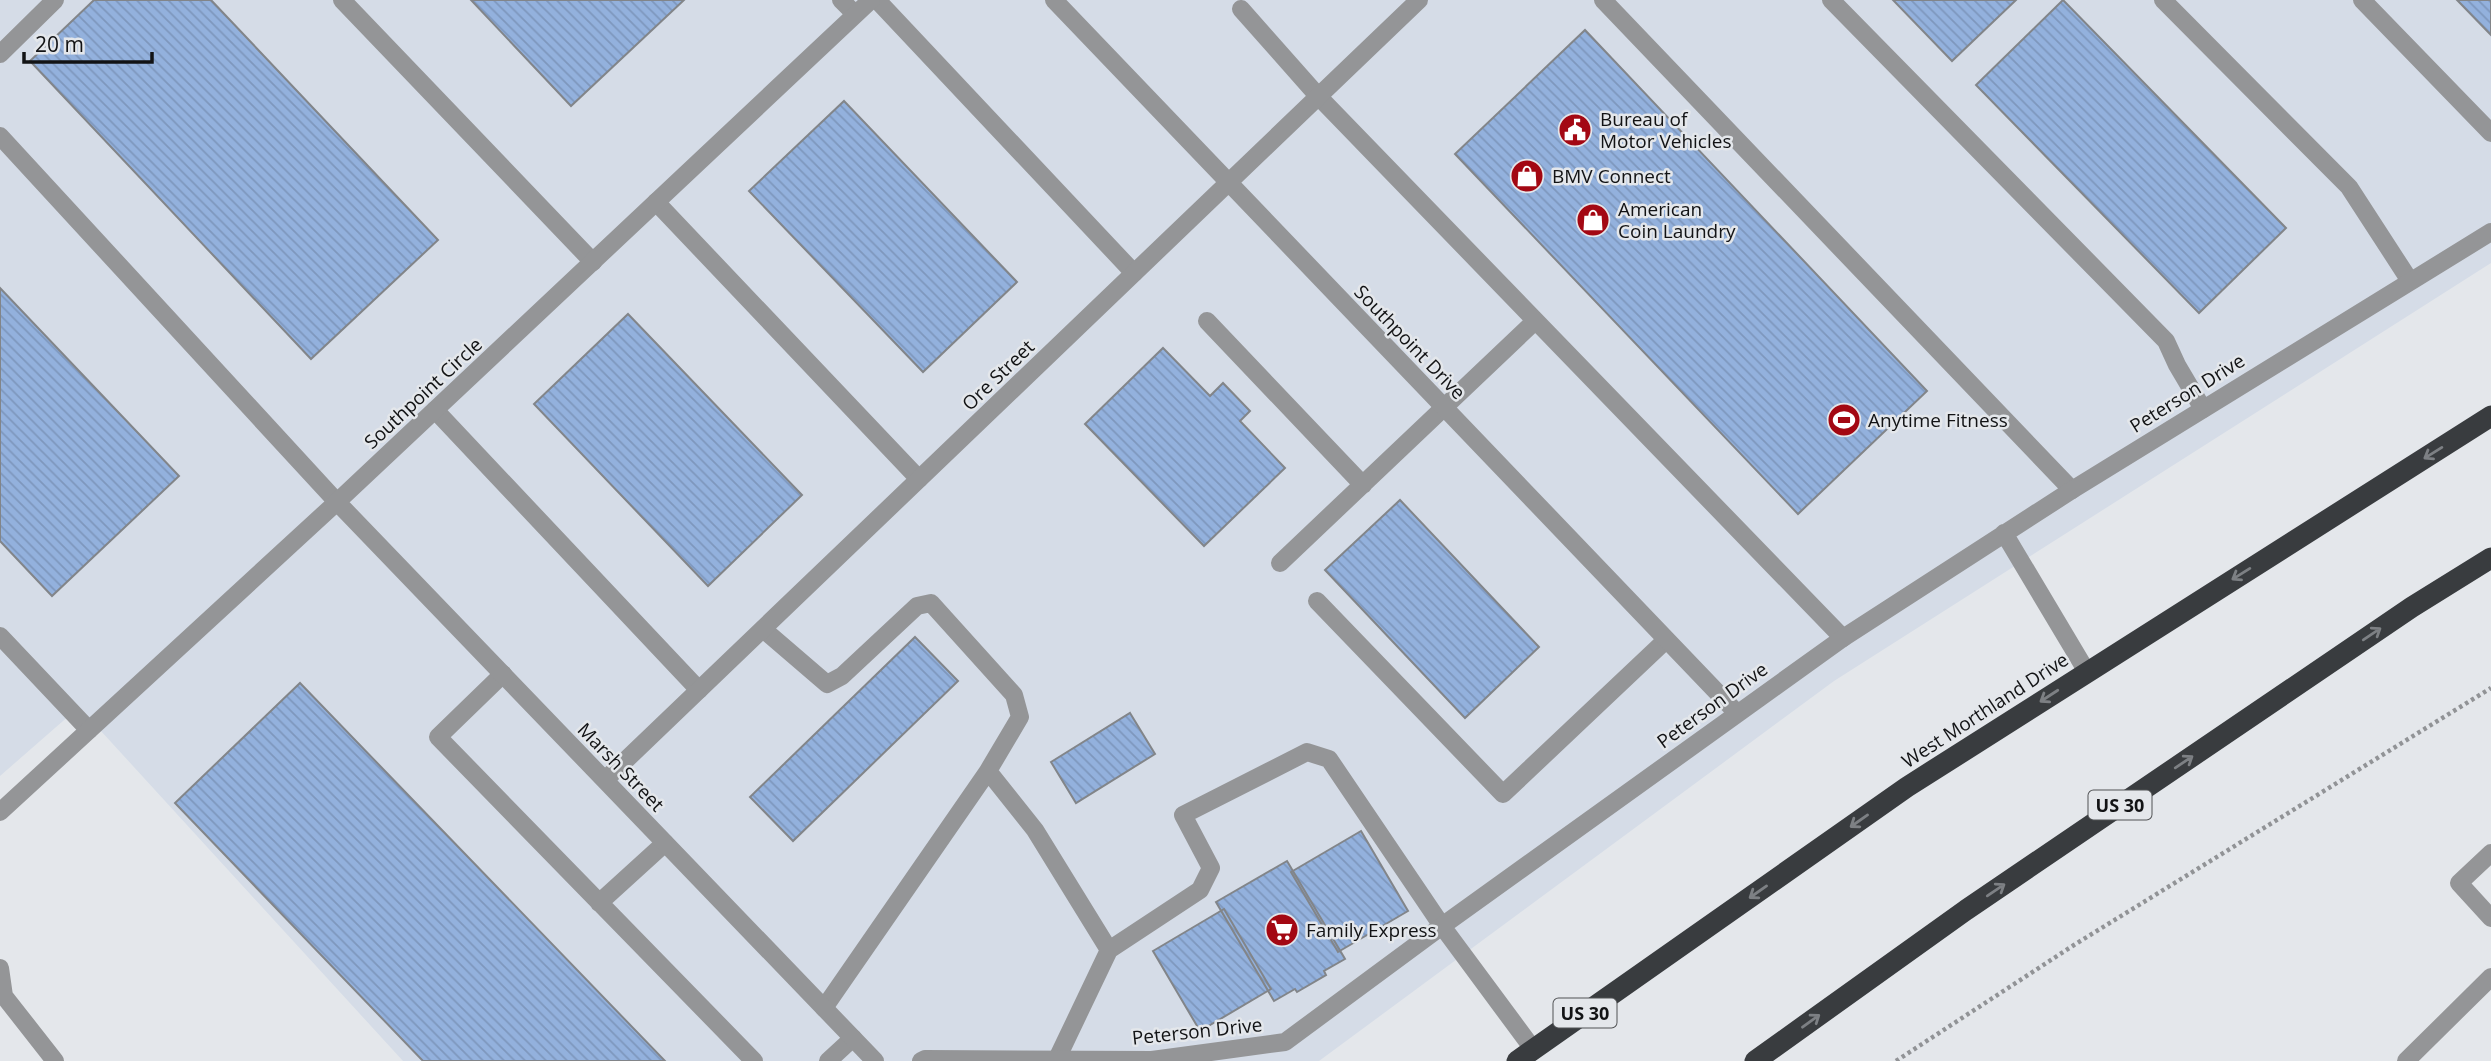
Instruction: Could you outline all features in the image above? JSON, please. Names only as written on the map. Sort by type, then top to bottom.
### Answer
[{"type":"highway","name":"West Morthland Drive","points":[[1525,1055],[1907,787],[2491,416]]},
{"type":"highway","name":"US 30","points":[[1755,1061],[1966,910],[2412,607],[2491,558]]},
{"type":"street","points":[[0,54],[55,0]]},
{"type":"street","points":[[342,0],[593,262]]},
{"type":"street","points":[[841,0],[855,14]]},
{"type":"street","name":"Southpoint Circle","points":[[0,812],[337,502],[871,0]]},
{"type":"street","points":[[877,0],[1134,273]]},
{"type":"street","name":"Southpoint Drive","points":[[1054,0],[1736,712]]},
{"type":"street","name":"Ore Street","points":[[605,780],[1419,0]]},
{"type":"street","points":[[1603,0],[2072,490]]},
{"type":"street","points":[[1831,0],[2166,341],[2203,409]]},
{"type":"street","points":[[2164,0],[2349,187],[2410,281]]},
{"type":"street","points":[[2362,0],[2489,127]]},
{"type":"street","points":[[1241,3],[1318,96],[1843,638]]},
{"type":"street","name":"Marsh Street","points":[[0,136],[337,502],[875,1061]]},
{"type":"street","points":[[656,202],[919,479]]},
{"type":"street","name":"Peterson Drive","points":[[920,1061],[1152,1060],[1285,1042],[1736,712],[1843,638],[2072,490],[2491,232]]},
{"type":"street","points":[[1207,321],[1363,485]]},
{"type":"street","points":[[1280,563],[1535,321]]},
{"type":"street","points":[[435,410],[699,690]]},
{"type":"street","points":[[2004,533],[2087,672]]},
{"type":"street","points":[[1317,601],[1503,794],[1667,640]]},
{"type":"street","points":[[763,629],[827,684],[842,676],[917,606],[931,603],[1014,695],[1020,717],[988,771],[824,1008]]},
{"type":"street","points":[[0,636],[89,730]]},
{"type":"street","points":[[503,674],[438,737],[754,1061]]},
{"type":"street","points":[[1056,1061],[1110,950],[1200,890],[1211,868],[1183,815],[1307,752],[1329,759],[1525,1055]]},
{"type":"street","points":[[988,771],[1035,830],[1110,950]]},
{"type":"street","points":[[599,902],[665,843]]},
{"type":"street","points":[[2491,853],[2459,883],[2491,918]]},
{"type":"street","points":[[0,968],[4,996],[55,1061]]},
{"type":"street","points":[[2406,1061],[2491,977]]},
{"type":"street","points":[[828,1061],[853,1038]]},
{"type":"path","points":[[1896,1061],[2074,945],[2491,688]]},
{"type":"shaded area","points":[[0,0],[2491,0],[2491,263],[1834,681],[1319,1061],[403,1061],[79,707],[0,776]]},
{"type":"building","points":[[94,0],[211,0],[438,240],[311,359],[30,61]]},
{"type":"building","points":[[471,0],[684,0],[571,106]]},
{"type":"building","points":[[1893,0],[2016,0],[1952,61]]},
{"type":"building","points":[[2063,0],[2286,228],[2199,313],[1976,85]]},
{"type":"building","points":[[2457,0],[2491,0],[2491,35]]},
{"type":"building","points":[[1585,30],[1927,391],[1798,514],[1455,154]]},
{"type":"building","points":[[844,101],[1017,282],[923,372],[749,191]]},
{"type":"building","points":[[0,288],[179,476],[52,596],[0,541]]},
{"type":"building","points":[[628,314],[802,495],[708,586],[534,404]]},
{"type":"building","points":[[1163,348],[1210,396],[1223,383],[1250,411],[1240,421],[1285,468],[1204,546],[1085,424]]},
{"type":"building","points":[[1400,500],[1539,647],[1465,718],[1325,570]]},
{"type":"building","points":[[915,637],[958,681],[793,841],[750,797]]},
{"type":"building","points":[[300,683],[665,1061],[423,1061],[175,803]]},
{"type":"building","points":[[1130,713],[1155,754],[1076,803],[1051,762]]},
{"type":"building","points":[[1361,831],[1408,911],[1338,952],[1291,872]]},
{"type":"building","points":[[1287,861],[1345,959],[1324,971],[1326,975],[1297,992],[1295,989],[1274,1001],[1216,902]]},
{"type":"building","points":[[1224,909],[1271,989],[1200,1031],[1153,951]]},
{"type":"place","name":"Bureau of Motor Vehicles","points":[[1575,130]]},
{"type":"place","name":"BMV Connect","points":[[1527,176]]},
{"type":"place","name":"American Coin Laundry","points":[[1593,220]]},
{"type":"place","name":"Anytime Fitness","points":[[1844,420]]},
{"type":"place","name":"Family Express","points":[[1282,930]]}]
